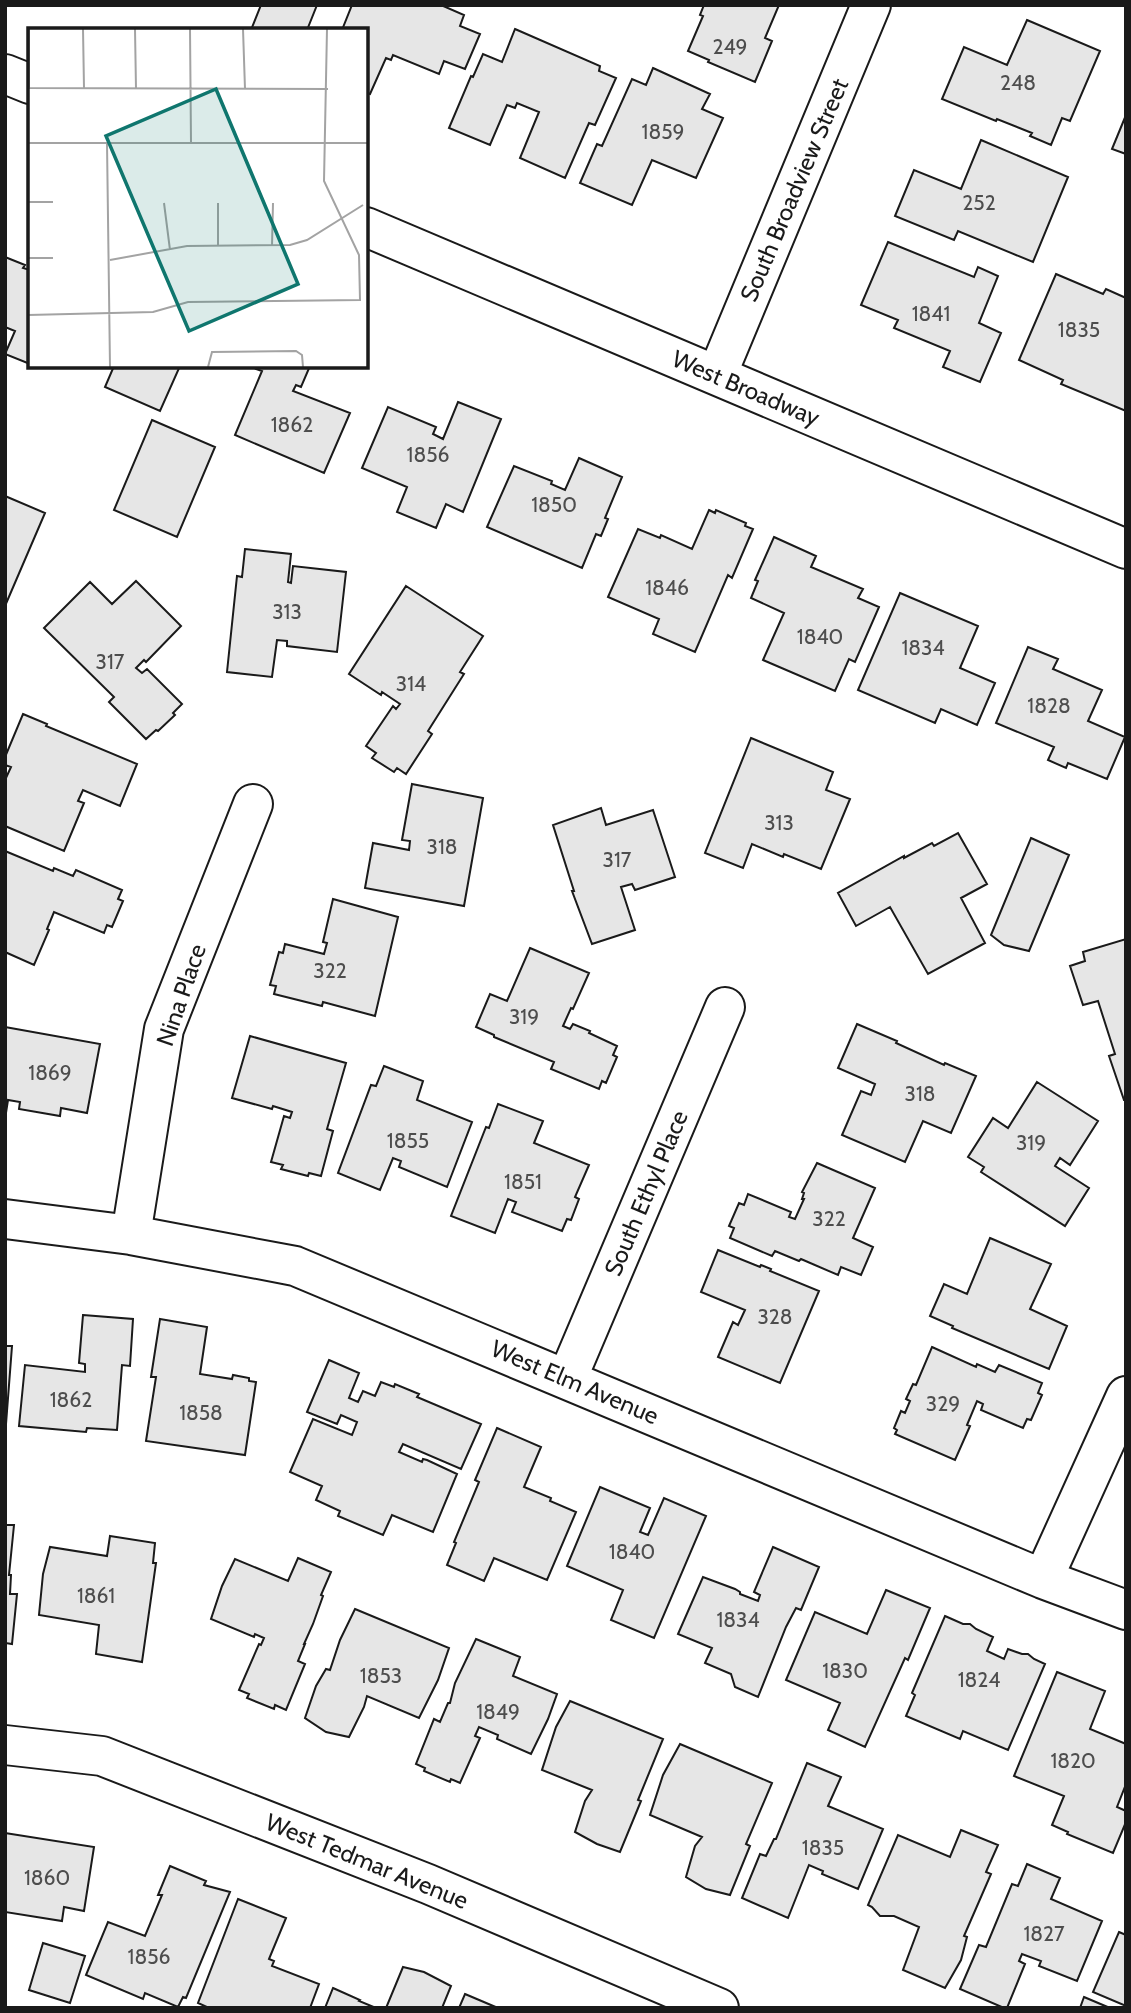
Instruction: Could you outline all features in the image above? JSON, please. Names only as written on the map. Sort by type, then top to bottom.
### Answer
[{"type":"street","name":"South Broadview Street","points":[[717,375],[871,5]]},
{"type":"street","points":[[5,74],[28,83]]},
{"type":"street","name":"West Broadway","points":[[368,228],[1126,549]]},
{"type":"street","name":"Nina Place","points":[[131,1235],[164,1029],[253,804]]},
{"type":"street","name":"South Ethyl Place","points":[[567,1379],[725,1007]]},
{"type":"street","name":"West Elm Avenue","points":[[5,1219],[131,1235],[295,1266],[1043,1579],[1126,1610]]},
{"type":"street","points":[[1043,1579],[1126,1396]]},
{"type":"street","name":"West Tedmar Avenue","points":[[5,1745],[102,1756],[428,1884],[719,2008]]},
{"type":"building","points":[[261,5],[317,5],[308,28],[252,28]]},
{"type":"building","points":[[352,5],[441,5],[464,15],[460,26],[480,34],[465,69],[444,61],[439,74],[393,55],[391,60],[386,58],[370,94],[368,28],[343,28]]},
{"type":"building","points":[[704,5],[779,5],[765,38],[772,41],[755,82],[688,51],[703,16],[700,15]]},
{"type":"building","points":[[1027,20],[1100,51],[1070,121],[1062,118],[1051,145],[1030,136],[1032,133],[942,99],[964,47],[1007,65]]},
{"type":"building","points":[[515,29],[600,66],[599,71],[616,78],[595,125],[589,123],[565,178],[520,158],[539,112],[517,103],[515,108],[507,105],[490,145],[449,128],[483,54],[502,62]]},
{"type":"building","points":[[653,68],[710,94],[702,109],[723,118],[696,178],[652,160],[632,205],[580,183],[597,144],[602,146],[632,79],[646,85]]},
{"type":"building","points":[[1126,115],[1126,154],[1112,149]]},
{"type":"building","points":[[981,140],[1068,177],[1033,262],[958,231],[954,240],[895,216],[914,170],[961,189]]},
{"type":"building","points":[[888,242],[974,277],[978,267],[998,276],[979,323],[1001,333],[980,382],[943,367],[950,351],[894,328],[898,320],[861,305]]},
{"type":"building","points":[[5,257],[25,265],[23,268],[28,269],[28,363],[5,354],[15,331],[5,327]]},
{"type":"building","points":[[1056,274],[1103,294],[1106,289],[1126,298],[1126,411],[1061,384],[1063,380],[1019,360]]},
{"type":"building","points":[[113,368],[179,368],[160,411],[105,387]]},
{"type":"building","points":[[309,368],[301,387],[296,385],[293,391],[350,413],[324,473],[235,435],[262,371],[256,369]]},
{"type":"building","points":[[458,402],[501,419],[463,512],[446,504],[436,528],[397,512],[407,487],[362,468],[388,407],[436,427],[433,434],[443,439]]},
{"type":"building","points":[[152,420],[215,447],[177,537],[114,510]]},
{"type":"building","points":[[579,458],[622,477],[605,518],[608,519],[601,536],[596,534],[582,568],[487,527],[514,466],[552,481],[551,484],[565,490]]},
{"type":"building","points":[[5,496],[45,513],[5,606]]},
{"type":"building","points":[[709,510],[715,513],[716,510],[746,523],[745,526],[753,529],[732,578],[728,575],[695,652],[653,634],[659,619],[608,597],[638,529],[660,538],[661,535],[692,549]]},
{"type":"building","points":[[774,537],[816,556],[811,567],[863,589],[858,598],[879,607],[855,662],[849,659],[835,691],[763,660],[784,613],[751,598],[758,581],[755,580]]},
{"type":"building","points":[[245,549],[291,554],[288,582],[291,583],[293,566],[346,572],[337,652],[287,646],[287,641],[277,640],[272,677],[227,672],[237,576],[242,577]]},
{"type":"building","points":[[136,581],[181,626],[146,662],[144,660],[136,668],[142,673],[147,669],[182,704],[173,713],[175,715],[146,739],[109,702],[114,697],[44,628],[90,582],[112,604]]},
{"type":"building","points":[[406,586],[483,636],[460,672],[464,674],[428,731],[432,734],[406,774],[397,768],[394,772],[372,758],[376,753],[366,746],[393,706],[396,709],[400,704],[349,674]]},
{"type":"building","points":[[900,593],[978,626],[960,668],[995,683],[977,725],[941,709],[935,723],[858,690]]},
{"type":"building","points":[[1028,647],[1058,659],[1053,669],[1102,690],[1088,721],[1125,737],[1107,779],[1068,763],[1066,768],[1048,760],[1054,747],[996,723]]},
{"type":"building","points":[[23,714],[137,764],[120,806],[83,790],[78,801],[84,803],[64,851],[5,826],[5,780],[11,767],[5,765],[5,757]]},
{"type":"building","points":[[751,738],[833,772],[826,790],[850,799],[821,869],[752,844],[743,868],[705,853]]},
{"type":"building","points":[[412,784],[483,798],[464,906],[365,888],[373,843],[409,850],[410,841],[402,840]]},
{"type":"building","points":[[601,808],[606,825],[653,810],[675,877],[635,890],[632,884],[621,887],[635,930],[592,944],[572,891],[553,825]]},
{"type":"building","points":[[958,833],[987,884],[961,898],[985,943],[928,974],[890,907],[856,926],[838,893],[904,856],[932,843],[934,846]]},
{"type":"building","points":[[1031,838],[1069,855],[1029,951],[1004,945],[991,935]]},
{"type":"building","points":[[5,851],[53,871],[54,868],[73,876],[76,870],[122,890],[118,899],[123,901],[112,927],[107,925],[104,933],[54,912],[34,965],[5,952]]},
{"type":"building","points":[[333,899],[398,917],[375,1016],[323,1002],[322,1006],[274,994],[276,986],[270,985],[279,952],[283,953],[285,944],[324,954],[327,943],[323,942]]},
{"type":"building","points":[[1126,939],[1124,1100],[1109,1056],[1115,1054],[1098,1001],[1083,1005],[1070,966],[1085,961],[1083,952]]},
{"type":"building","points":[[530,948],[589,973],[563,1026],[570,1029],[573,1024],[617,1046],[613,1055],[617,1057],[606,1083],[602,1081],[599,1089],[551,1069],[554,1062],[476,1027],[490,994],[507,1001]]},
{"type":"building","points":[[857,1024],[944,1065],[945,1063],[976,1076],[951,1133],[923,1121],[905,1162],[842,1135],[861,1091],[871,1095],[875,1084],[838,1068]]},
{"type":"building","points":[[5,1027],[100,1044],[87,1113],[61,1108],[60,1116],[19,1109],[20,1102],[8,1100],[5,1119]]},
{"type":"building","points":[[250,1036],[346,1063],[327,1129],[333,1131],[321,1176],[309,1173],[308,1176],[281,1169],[283,1165],[271,1162],[284,1116],[290,1118],[292,1112],[232,1098]]},
{"type":"building","points":[[384,1066],[423,1081],[417,1100],[472,1122],[447,1187],[399,1167],[401,1161],[393,1158],[380,1190],[338,1173],[371,1085],[376,1086]]},
{"type":"building","points":[[1037,1082],[1098,1121],[1070,1165],[1060,1158],[1055,1166],[1089,1188],[1065,1226],[981,1172],[984,1167],[968,1157],[993,1118],[1008,1128]]},
{"type":"building","points":[[498,1104],[543,1121],[534,1143],[589,1165],[575,1197],[579,1199],[571,1220],[567,1219],[562,1231],[512,1212],[516,1202],[508,1199],[495,1233],[451,1216],[486,1127],[489,1128]]},
{"type":"building","points":[[817,1163],[875,1188],[853,1238],[873,1247],[861,1275],[841,1267],[838,1275],[775,1251],[772,1256],[730,1238],[734,1228],[729,1226],[739,1203],[744,1205],[748,1194],[791,1212],[789,1217],[795,1219],[804,1199],[802,1192]]},
{"type":"building","points":[[990,1238],[1051,1264],[1030,1309],[1067,1326],[1049,1369],[930,1316],[944,1284],[967,1294]]},
{"type":"building","points":[[718,1250],[771,1269],[770,1271],[819,1291],[780,1383],[718,1357],[733,1322],[738,1325],[745,1310],[701,1292]]},
{"type":"building","points":[[83,1315],[133,1319],[130,1366],[122,1365],[117,1430],[87,1428],[86,1432],[19,1426],[25,1365],[85,1372],[85,1364],[79,1363]]},
{"type":"building","points":[[160,1319],[207,1327],[200,1374],[232,1379],[233,1375],[256,1382],[245,1455],[146,1441],[156,1377],[151,1377]]},
{"type":"building","points":[[5,1346],[12,1346],[6,1424],[5,1424]]},
{"type":"building","points":[[932,1347],[976,1367],[977,1364],[995,1372],[999,1365],[1042,1383],[1038,1393],[1042,1395],[1031,1420],[1027,1419],[1023,1428],[981,1410],[983,1404],[977,1401],[967,1425],[970,1426],[955,1460],[895,1434],[897,1430],[894,1428],[901,1411],[905,1413],[910,1401],[906,1399],[913,1384],[916,1385]]},
{"type":"building","points":[[329,1360],[359,1373],[349,1398],[358,1402],[363,1391],[375,1396],[381,1382],[394,1387],[395,1384],[419,1394],[417,1397],[481,1424],[461,1469],[403,1444],[399,1452],[422,1462],[423,1459],[427,1460],[457,1474],[433,1532],[392,1515],[383,1535],[338,1516],[340,1511],[316,1500],[322,1486],[290,1472],[313,1419],[352,1435],[357,1422],[341,1415],[337,1424],[307,1412]]},
{"type":"building","points":[[497,1428],[541,1447],[524,1487],[576,1512],[547,1580],[494,1558],[484,1581],[447,1565],[479,1482],[475,1480]]},
{"type":"building","points":[[600,1487],[650,1508],[640,1532],[648,1535],[664,1498],[706,1516],[654,1638],[611,1620],[623,1590],[567,1566]]},
{"type":"building","points":[[5,1525],[14,1525],[9,1575],[10,1594],[17,1594],[12,1644],[5,1643]]},
{"type":"building","points":[[110,1536],[155,1543],[153,1563],[156,1563],[142,1662],[96,1654],[99,1625],[39,1615],[43,1574],[50,1547],[107,1556]]},
{"type":"building","points":[[773,1547],[819,1567],[801,1610],[796,1608],[786,1627],[758,1697],[735,1687],[731,1674],[705,1663],[712,1648],[678,1634],[703,1577],[758,1601],[760,1595],[754,1592]]},
{"type":"building","points":[[298,1558],[331,1572],[298,1661],[305,1664],[286,1710],[275,1705],[274,1709],[247,1698],[249,1694],[239,1690],[264,1638],[255,1634],[254,1637],[211,1619],[235,1559],[288,1581]]},
{"type":"building","points":[[886,1590],[930,1608],[865,1747],[828,1730],[840,1703],[786,1680],[815,1612],[867,1634]]},
{"type":"building","points":[[355,1609],[449,1648],[438,1680],[419,1718],[367,1696],[349,1737],[326,1732],[305,1718],[316,1686],[326,1669],[330,1670],[340,1640]]},
{"type":"building","points":[[945,1616],[963,1624],[970,1624],[993,1637],[987,1651],[1004,1659],[1008,1649],[1028,1654],[1045,1664],[1008,1750],[963,1731],[960,1739],[906,1716],[915,1695],[912,1693]]},
{"type":"building","points":[[476,1639],[520,1657],[513,1676],[557,1694],[531,1754],[497,1739],[498,1735],[479,1727],[475,1736],[480,1738],[460,1783],[451,1779],[450,1782],[424,1771],[425,1768],[416,1764],[434,1719],[440,1722],[450,1703],[455,1683]]},
{"type":"building","points":[[1057,1672],[1105,1691],[1090,1729],[1126,1744],[1126,1784],[1117,1807],[1126,1811],[1126,1822],[1113,1853],[1052,1825],[1064,1796],[1014,1776]]},
{"type":"building","points":[[570,1701],[663,1739],[620,1852],[575,1832],[585,1801],[592,1790],[542,1770],[556,1727]]},
{"type":"building","points":[[680,1744],[772,1783],[746,1844],[750,1846],[730,1895],[706,1889],[686,1877],[695,1846],[702,1837],[650,1815],[663,1775]]},
{"type":"building","points":[[807,1763],[841,1777],[828,1806],[883,1829],[858,1889],[822,1874],[823,1871],[809,1865],[788,1918],[742,1898],[760,1854],[766,1856],[776,1839]]},
{"type":"building","points":[[961,1830],[998,1845],[986,1872],[991,1874],[964,1936],[967,1937],[961,1960],[945,1988],[903,1970],[919,1927],[894,1916],[880,1916],[868,1905],[898,1835],[950,1857]]},
{"type":"building","points":[[5,1833],[94,1847],[84,1911],[64,1907],[62,1921],[5,1912]]},
{"type":"building","points":[[1027,1864],[1060,1878],[1051,1899],[1102,1921],[1077,1981],[1039,1966],[1041,1961],[1022,1954],[1019,1961],[1025,1964],[1007,2008],[1004,2008],[960,1989],[979,1945],[986,1947],[1012,1884],[1018,1886]]},
{"type":"building","points":[[170,1866],[206,1881],[204,1885],[230,1892],[186,1998],[183,1997],[178,2007],[145,1993],[143,1999],[86,1975],[108,1922],[145,1936],[162,1895],[158,1895]]},
{"type":"building","points":[[238,1899],[286,1918],[269,1959],[274,1961],[272,1966],[319,1984],[310,2008],[209,2008],[198,2003]]},
{"type":"building","points":[[1119,1932],[1126,1935],[1126,2006],[1093,1992]]},
{"type":"building","points":[[43,1943],[85,1956],[70,2003],[29,1990]]},
{"type":"building","points":[[403,1967],[424,1972],[451,1986],[442,2008],[386,2008]]},
{"type":"building","points":[[333,1988],[359,2001],[376,2008],[325,2008]]},
{"type":"building","points":[[465,1994],[498,2008],[459,2008]]},
{"type":"building","points":[[1084,1997],[1110,2008],[1080,2008]]}]
